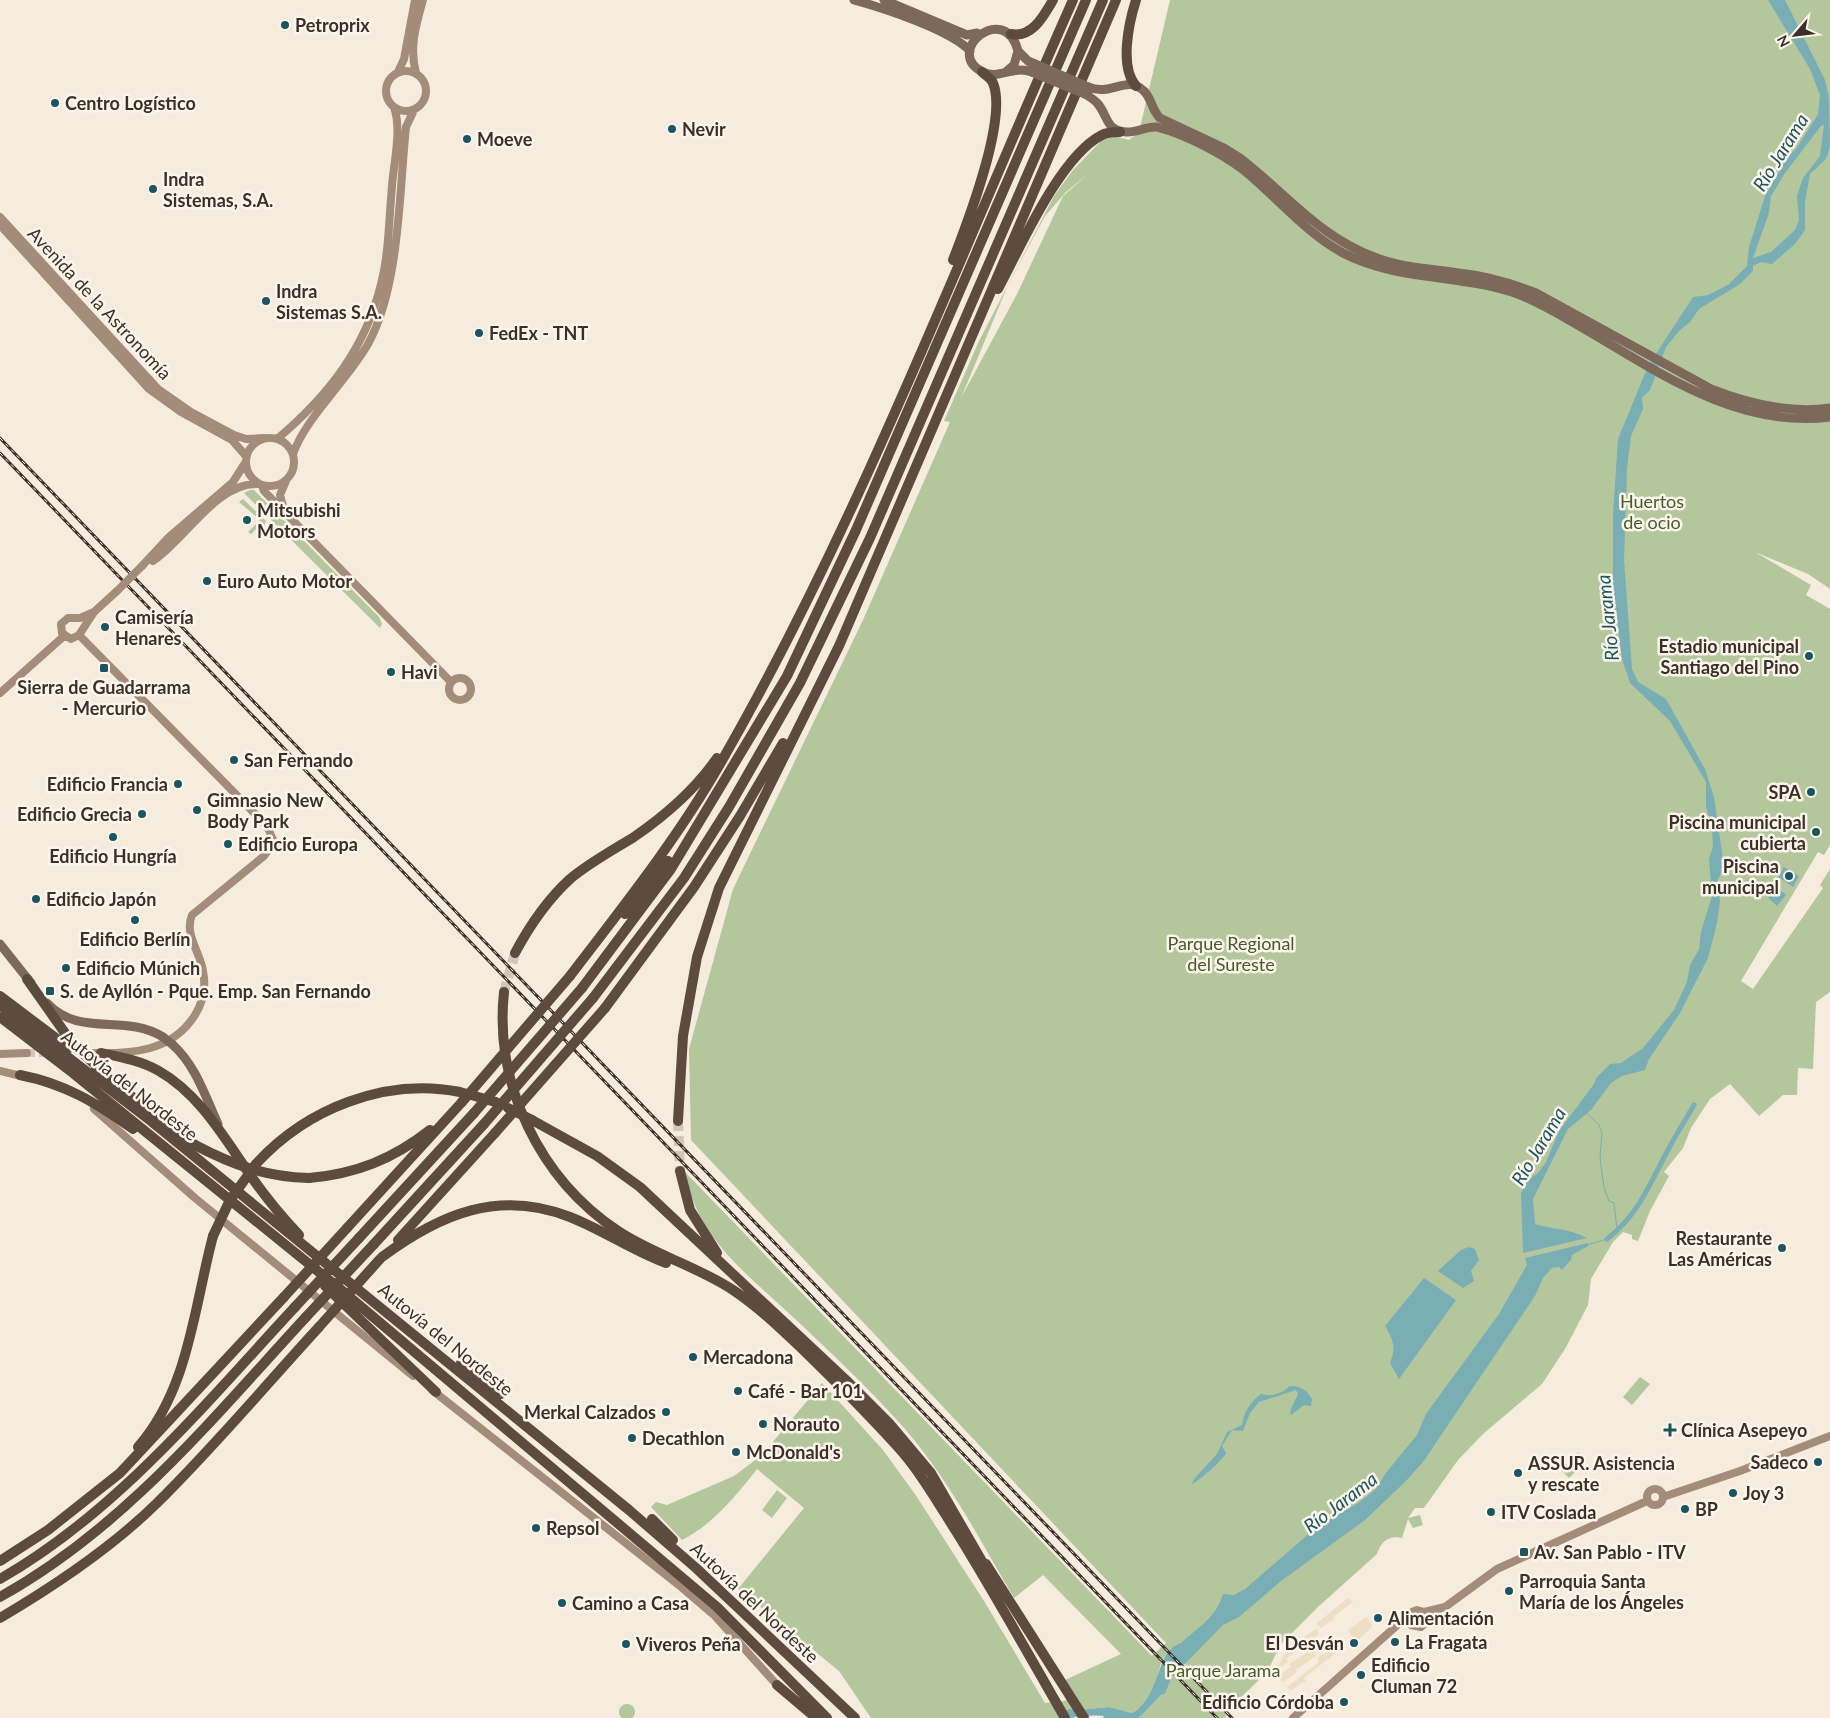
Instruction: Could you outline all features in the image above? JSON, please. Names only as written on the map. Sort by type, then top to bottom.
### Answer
[{"type":"highway","points":[[1011,34],[1019,36],[1031,31],[1053,0]]},
{"type":"highway","points":[[570,976],[659,859],[703,793],[742,724],[818,579],[906,384],[1073,0]]},
{"type":"highway","points":[[0,1579],[57,1543],[108,1502],[176,1434],[474,1113],[582,988],[649,900],[687,842],[787,676],[818,612],[1086,0]]},
{"type":"highway","points":[[0,1598],[39,1575],[95,1534],[140,1494],[484,1124],[593,998],[684,878],[730,807],[800,683],[870,538],[1103,0]]},
{"type":"highway","points":[[678,1121],[683,1036],[700,949],[719,888],[839,646],[884,545],[1116,0]]},
{"type":"highway","points":[[1136,0],[1127,40],[1128,67],[1136,86]]},
{"type":"highway","points":[[906,384],[968,222],[986,168],[992,137],[995,96],[994,85],[982,72]]},
{"type":"highway","points":[[950,388],[1043,204],[1058,179],[1094,139],[1107,133],[1120,132]]},
{"type":"highway","points":[[0,1617],[48,1590],[105,1548],[156,1504],[495,1133],[605,1008],[694,887],[812,698]]},
{"type":"highway","points":[[515,953],[529,926],[549,900],[570,879],[654,823],[675,805],[701,780],[742,724]]},
{"type":"highway","points":[[0,1561],[75,1510],[120,1473],[143,1450],[460,1104],[642,895],[677,850],[687,842]]},
{"type":"highway","points":[[27,979],[72,1043],[128,1094]]},
{"type":"highway","points":[[504,992],[501,1018],[503,1047],[508,1072],[527,1127],[552,1167],[582,1202],[618,1232],[732,1289],[762,1312],[840,1386],[899,1448],[923,1479],[954,1528],[1065,1718]]},
{"type":"highway","points":[[0,996],[195,1145],[228,1163],[257,1172],[284,1178],[309,1178],[356,1171],[382,1161],[420,1138],[460,1104]]},
{"type":"highway","name":"Autovía del Nordeste","points":[[0,1006],[94,1076],[399,1321],[629,1510],[696,1568],[855,1718]]},
{"type":"highway","name":"Autovía del Nordeste","points":[[0,1018],[74,1073],[275,1239],[340,1289],[717,1607],[827,1718]]},
{"type":"highway","points":[[97,1053],[141,1062],[159,1070],[182,1086],[227,1142],[273,1207],[325,1263]]},
{"type":"highway","points":[[20,1075],[64,1086],[88,1099],[200,1176]]},
{"type":"highway","points":[[75,1510],[140,1445],[171,1392],[190,1340],[213,1236],[230,1200],[256,1164],[281,1139],[319,1114],[357,1098],[395,1091],[427,1089],[458,1092],[496,1102],[597,1156],[640,1187],[714,1258],[754,1293]]},
{"type":"highway","points":[[680,1171],[690,1210],[706,1240],[719,1256],[754,1293],[899,1434],[931,1473],[968,1536],[1084,1718]]},
{"type":"highway","points":[[381,1258],[409,1238],[437,1222],[493,1206],[513,1205],[535,1207],[571,1218],[653,1258],[708,1276]]},
{"type":"highway","points":[[275,1239],[436,1392]]},
{"type":"highway","points":[[399,1321],[411,1326],[501,1394]]},
{"type":"highway","points":[[652,1520],[687,1554],[696,1568]]},
{"type":"highway","points":[[968,1536],[1041,1676],[1059,1718]]},
{"type":"highway","points":[[1041,1676],[1072,1718]]},
{"type":"highway","points":[[777,1685],[816,1718]]},
{"type":"main road","points":[[854,0],[880,7],[951,37],[970,51]]},
{"type":"main road","points":[[884,0],[968,35],[977,34]]},
{"type":"main road","points":[[1034,68],[992,75],[982,72],[974,65],[970,51],[971,43],[977,34],[985,29],[1002,28],[1011,34],[1018,51],[1034,68],[1087,91],[1103,91],[1121,85],[1136,86],[1147,95],[1155,113],[1165,121],[1205,139],[1240,158],[1314,223],[1346,245],[1379,259],[1396,263],[1488,277],[1515,284],[1727,396],[1770,407],[1796,410],[1830,408]]},
{"type":"main road","points":[[1007,71],[1014,65],[1018,51]]},
{"type":"main road","points":[[1102,110],[1105,97],[1112,89]]},
{"type":"main road","points":[[1087,91],[1097,102],[1106,121],[1112,128],[1120,132],[1130,133],[1149,126],[1163,128],[1221,156],[1252,176],[1308,229],[1324,241],[1358,260],[1395,272],[1489,286],[1512,292],[1562,316],[1687,387],[1724,405],[1746,412],[1796,419],[1830,417]]},
{"type":"main road","points":[[1141,128],[1148,120],[1150,104]]},
{"type":"main road","points":[[0,944],[52,1008],[65,1017],[83,1022],[138,1026],[163,1037],[173,1045],[181,1053],[194,1073],[227,1142]]},
{"type":"street","points":[[277,439],[306,415],[334,382],[354,354],[371,319],[382,282],[398,127],[394,107],[387,96],[386,88],[390,79],[398,72],[404,59],[415,0]]},
{"type":"street","points":[[416,73],[412,60],[413,40],[423,0]]},
{"type":"street","points":[[285,512],[280,495],[293,470],[293,454],[300,436],[356,364],[378,321],[389,282],[406,127],[414,110],[422,104],[427,91],[424,81],[416,73],[410,71],[398,72]]},
{"type":"street","points":[[394,107],[400,110],[414,110]]},
{"type":"street","name":"Avenida de la Astronomía","points":[[0,217],[158,389],[190,412],[234,434],[246,439],[264,438]]},
{"type":"street","name":"Avenida de la Astronomía","points":[[0,225],[154,393],[181,412],[232,440],[245,460]]},
{"type":"street","points":[[94,612],[64,620],[61,628],[64,636],[71,639],[81,632],[94,612],[169,537],[233,482],[256,442],[264,438],[277,439],[284,443],[293,454]]},
{"type":"street","points":[[245,460],[251,479],[260,485],[451,682]]},
{"type":"street","points":[[142,566],[156,559],[198,517],[239,487],[260,485],[273,487],[286,481]]},
{"type":"street","points":[[77,618],[81,632],[267,826],[274,842],[264,856],[194,912],[190,920],[190,930],[201,962],[204,979],[200,1004],[193,1018],[178,1036],[164,1044],[140,1050],[97,1053]]},
{"type":"street","points":[[0,693],[64,636]]},
{"type":"street","points":[[0,1054],[27,1053]]},
{"type":"street","points":[[0,1071],[20,1075],[62,1091],[100,1113],[195,1198],[356,1330],[680,1586],[715,1616],[777,1685]]},
{"type":"street","points":[[1663,1496],[1830,1436]]},
{"type":"street","points":[[1651,1490],[1660,1491],[1663,1496],[1662,1502],[1657,1505],[1651,1505],[1647,1501],[1647,1494],[1651,1490]]},
{"type":"street","points":[[1410,1620],[1418,1628],[1440,1609],[1457,1600],[1497,1569],[1647,1501]]},
{"type":"street","points":[[1294,1718],[1393,1628],[1410,1620],[1415,1611],[1424,1612],[1440,1609]]},
{"type":"street","points":[[1424,1612],[1426,1622]]},
{"type":"green space","name":"Parque Regional del Sureste","points":[[1170,0],[1830,0],[1830,589],[1808,574],[1755,552],[1811,585],[1806,595],[1830,609],[1830,845],[1824,855],[1818,852],[1741,981],[1753,989],[1823,888],[1820,885],[1830,869],[1830,992],[1816,1002],[1813,1069],[1798,1068],[1797,1095],[1783,1095],[1759,1116],[1730,1084],[1710,1099],[1691,1128],[1683,1148],[1664,1172],[1669,1176],[1650,1211],[1638,1241],[1632,1239],[1632,1235],[1623,1232],[1613,1242],[1591,1279],[1588,1305],[1565,1349],[1542,1384],[1483,1434],[1458,1460],[1424,1508],[1415,1508],[1408,1518],[1420,1515],[1423,1525],[1413,1528],[1408,1519],[1402,1538],[1397,1537],[1386,1540],[1377,1554],[1318,1607],[1281,1644],[1267,1672],[1229,1709],[1225,1718],[1139,1718],[1161,1695],[1165,1694],[1172,1677],[1186,1664],[1172,1650],[1162,1660],[1153,1690],[1145,1704],[1132,1713],[1109,1707],[1078,1710],[1074,1718],[871,1718],[839,1671],[738,1589],[804,1508],[757,1469],[713,1518],[703,1527],[682,1540],[651,1507],[656,1502],[667,1505],[734,1476],[762,1455],[822,1383],[883,1450],[915,1494],[984,1601],[1045,1703],[1064,1701],[1076,1696],[1065,1680],[1121,1654],[1043,1575],[1014,1598],[950,1490],[921,1449],[892,1414],[864,1385],[726,1253],[700,1216],[691,1196],[686,1173],[1152,1656],[1166,1643],[691,1140],[689,1049],[733,889],[863,620],[950,422],[944,421],[979,341],[1054,196],[1073,170],[1103,139],[1110,135],[1129,140],[1139,132]],"holes":[[[1088,174],[1063,196],[1017,294],[961,398],[1008,285],[1045,216],[1066,192]]]},
{"type":"green space","points":[[254,490],[379,617],[382,624],[380,628],[244,493]]},
{"type":"green space","points":[[243,499],[266,521],[263,528],[260,525],[251,534],[248,532],[260,520],[239,502]]},
{"type":"green space","points":[[1640,1377],[1650,1384],[1632,1405],[1623,1397]]},
{"type":"green space","points":[[1578,1452],[1587,1461],[1569,1478],[1561,1470]]},
{"type":"green space","points":[[777,1490],[787,1498],[772,1518],[762,1510]]},
{"type":"green space","points":[[627,1704],[633,1706],[635,1712],[633,1718],[627,1720],[621,1718],[619,1712],[621,1706]]},
{"type":"shaded area","points":[[1348,1598],[1353,1602],[1334,1616],[1335,1618],[1321,1628],[1316,1624]]},
{"type":"shaded area","points":[[1366,1617],[1373,1626],[1356,1642],[1348,1630]]},
{"type":"shaded area","points":[[1317,1628],[1319,1634],[1286,1659],[1288,1662],[1274,1672],[1273,1669],[1277,1668],[1287,1649],[1291,1651],[1297,1647],[1302,1638]]},
{"type":"shaded area","points":[[1322,1639],[1328,1644],[1314,1653],[1316,1656],[1283,1682],[1277,1677],[1291,1667],[1289,1664],[1309,1651],[1308,1648]]},
{"type":"shaded area","points":[[1331,1649],[1336,1653],[1304,1678],[1306,1681],[1291,1690],[1287,1687],[1319,1662],[1317,1658]]},
{"type":"water","points":[[1768,0],[1785,0],[1825,80],[1829,98],[1830,147],[1826,159],[1810,174],[1805,202],[1805,230],[1795,244],[1772,264],[1761,262],[1753,266],[1753,271],[1740,284],[1699,309],[1690,322],[1679,331],[1666,347],[1650,390],[1642,398],[1643,409],[1631,436],[1627,469],[1624,560],[1632,669],[1638,682],[1666,699],[1705,769],[1714,797],[1723,860],[1722,871],[1717,882],[1720,901],[1717,923],[1708,958],[1680,1013],[1649,1059],[1645,1070],[1622,1076],[1611,1083],[1591,1110],[1568,1129],[1533,1199],[1535,1224],[1574,1232],[1587,1238],[1523,1253],[1521,1194],[1526,1182],[1539,1172],[1546,1162],[1559,1131],[1594,1084],[1596,1078],[1610,1064],[1621,1063],[1643,1048],[1674,1010],[1687,982],[1690,965],[1699,949],[1701,932],[1712,896],[1709,859],[1713,847],[1712,826],[1706,807],[1706,782],[1670,721],[1630,683],[1622,659],[1617,619],[1613,605],[1613,514],[1618,439],[1648,366],[1693,297],[1708,295],[1728,285],[1747,266],[1749,247],[1765,196],[1788,156],[1796,149],[1818,114],[1820,95],[1810,69]],"holes":[[[1824,125],[1820,156],[1803,178],[1797,196],[1799,220],[1795,230],[1771,252],[1753,258],[1769,213],[1771,196],[1785,173],[1821,126]]]},
{"type":"water","name":"Piscina municipal","points":[[1784,867],[1799,876],[1793,887],[1778,877]]},
{"type":"water","points":[[1771,883],[1786,895],[1777,906],[1762,892],[1764,890],[1774,894],[1774,891],[1767,887]]},
{"type":"water","points":[[1588,1243],[1588,1246],[1572,1255],[1571,1260],[1562,1270],[1559,1267],[1552,1268],[1543,1278],[1535,1296],[1423,1462],[1365,1520],[1281,1581],[1239,1617],[1223,1625],[1172,1677],[1165,1694],[1161,1695],[1139,1718],[1103,1718],[1104,1716],[1093,1715],[1059,1718],[1062,1713],[1069,1709],[1109,1707],[1132,1713],[1142,1706],[1154,1686],[1166,1655],[1211,1616],[1223,1594],[1234,1595],[1245,1589],[1319,1525],[1358,1503],[1376,1489],[1385,1474],[1417,1435],[1426,1414],[1499,1314],[1527,1265],[1525,1258]]},
{"type":"water","points":[[1469,1247],[1475,1249],[1479,1260],[1471,1271],[1474,1281],[1463,1288],[1438,1271],[1461,1250]]},
{"type":"water","points":[[1424,1278],[1456,1300],[1399,1379],[1390,1363],[1393,1344],[1385,1326]]},
{"type":"water","points":[[1290,1386],[1297,1386],[1306,1391],[1312,1400],[1311,1406],[1304,1405],[1291,1415],[1290,1411],[1298,1394],[1296,1390],[1259,1402],[1250,1413],[1243,1431],[1232,1430],[1222,1446],[1226,1453],[1224,1456],[1211,1470],[1192,1484],[1194,1479],[1217,1454],[1227,1432],[1242,1425],[1244,1416],[1254,1400],[1261,1394],[1276,1394]]},
{"type":"waterway","points":[[1607,1239],[1618,1230],[1636,1208],[1694,1105]]},
{"type":"waterway","points":[[1587,1245],[1607,1239],[1617,1229],[1614,1203],[1609,1201],[1604,1188],[1600,1158],[1602,1133],[1599,1125],[1588,1114]]},
{"type":"tunnel","points":[[504,992],[515,953]]},
{"type":"tunnel","points":[[27,1053],[47,1053]]},
{"type":"tunnel","points":[[678,1121],[680,1171]]},
{"type":"railway","points":[[0,438],[1232,1718]]},
{"type":"railway","points":[[0,453],[1217,1718]]},
{"type":"place","name":"Petroprix","points":[[285,25]]},
{"type":"place","name":"Centro Logístico","points":[[55,103]]},
{"type":"place","name":"Nevir","points":[[672,129]]},
{"type":"place","name":"Moeve","points":[[467,139]]},
{"type":"place","name":"Indra Sistemas, S.A.","points":[[153,189]]},
{"type":"place","name":"Indra Sistemas S.A.","points":[[266,301]]},
{"type":"place","name":"FedEx - TNT","points":[[479,333]]},
{"type":"place","name":"Mitsubishi Motors","points":[[247,520]]},
{"type":"place","name":"Euro Auto Motor","points":[[207,581]]},
{"type":"place","name":"Camisería Henares","points":[[105,627]]},
{"type":"place","name":"Estadio municipal Santiago del Pino","points":[[1809,656]]},
{"type":"place","name":"Sierra de Guadarrama - Mercurio","points":[[104,668]]},
{"type":"place","name":"Havi","points":[[391,672]]},
{"type":"place","name":"San Fernando","points":[[234,760]]},
{"type":"place","name":"Edificio Francia","points":[[178,784]]},
{"type":"place","name":"SPA","points":[[1811,792]]},
{"type":"place","name":"Gimnasio New Body Park","points":[[197,810]]},
{"type":"place","name":"Edificio Grecia","points":[[142,814]]},
{"type":"place","name":"Piscina municipal cubierta","points":[[1816,832]]},
{"type":"place","name":"Edificio Hungría","points":[[113,837]]},
{"type":"place","name":"Edificio Europa","points":[[228,844]]},
{"type":"place","name":"Piscina municipal","points":[[1789,876]]},
{"type":"place","name":"Edificio Japón","points":[[36,899]]},
{"type":"place","name":"Edificio Berlín","points":[[135,920]]},
{"type":"place","name":"Edificio Múnich","points":[[66,968]]},
{"type":"place","name":"S. de Ayllón - Pque. Emp. San Fernando","points":[[50,991]]},
{"type":"place","name":"Restaurante Las Américas","points":[[1782,1248]]},
{"type":"place","name":"Mercadona","points":[[693,1357]]},
{"type":"place","name":"Café - Bar 101","points":[[738,1391]]},
{"type":"place","name":"Merkal Calzados","points":[[666,1412]]},
{"type":"place","name":"Norauto","points":[[763,1424]]},
{"type":"place","name":"Clínica Asepeyo","points":[[1670,1430]]},
{"type":"place","name":"Decathlon","points":[[632,1438]]},
{"type":"place","name":"McDonald's","points":[[736,1452]]},
{"type":"place","name":"Sadeco","points":[[1818,1462]]},
{"type":"place","name":"ASSUR. Asistencia y rescate","points":[[1518,1473]]},
{"type":"place","name":"Joy 3","points":[[1733,1493]]},
{"type":"place","name":"BP","points":[[1685,1509]]},
{"type":"place","name":"ITV Coslada","points":[[1491,1512]]},
{"type":"place","name":"Repsol","points":[[536,1528]]},
{"type":"place","name":"Av. San Pablo - ITV","points":[[1524,1552]]},
{"type":"place","name":"Parroquia Santa María de los Ángeles","points":[[1509,1591]]},
{"type":"place","name":"Camino a Casa","points":[[562,1603]]},
{"type":"place","name":"Alimentación","points":[[1378,1618]]},
{"type":"place","name":"La Fragata","points":[[1395,1642]]},
{"type":"place","name":"El Desván","points":[[1354,1643]]},
{"type":"place","name":"Viveros Peña","points":[[626,1644]]},
{"type":"place","name":"Edificio Cluman 72","points":[[1361,1675]]},
{"type":"place","name":"Edificio Córdoba","points":[[1344,1702]]},
{"type":"water label","name":"Río Jarama","points":[[1780,152]]},
{"type":"water label","name":"Río Jarama","points":[[1607,618]]},
{"type":"water label","name":"Río Jarama","points":[[1538,1146]]},
{"type":"water label","name":"Río Jarama","points":[[1340,1502]]},
{"type":"park label","name":"Huertos de ocio","points":[[1652,511]]},
{"type":"park label","name":"Parque Jarama","points":[[1223,1670]]}]
